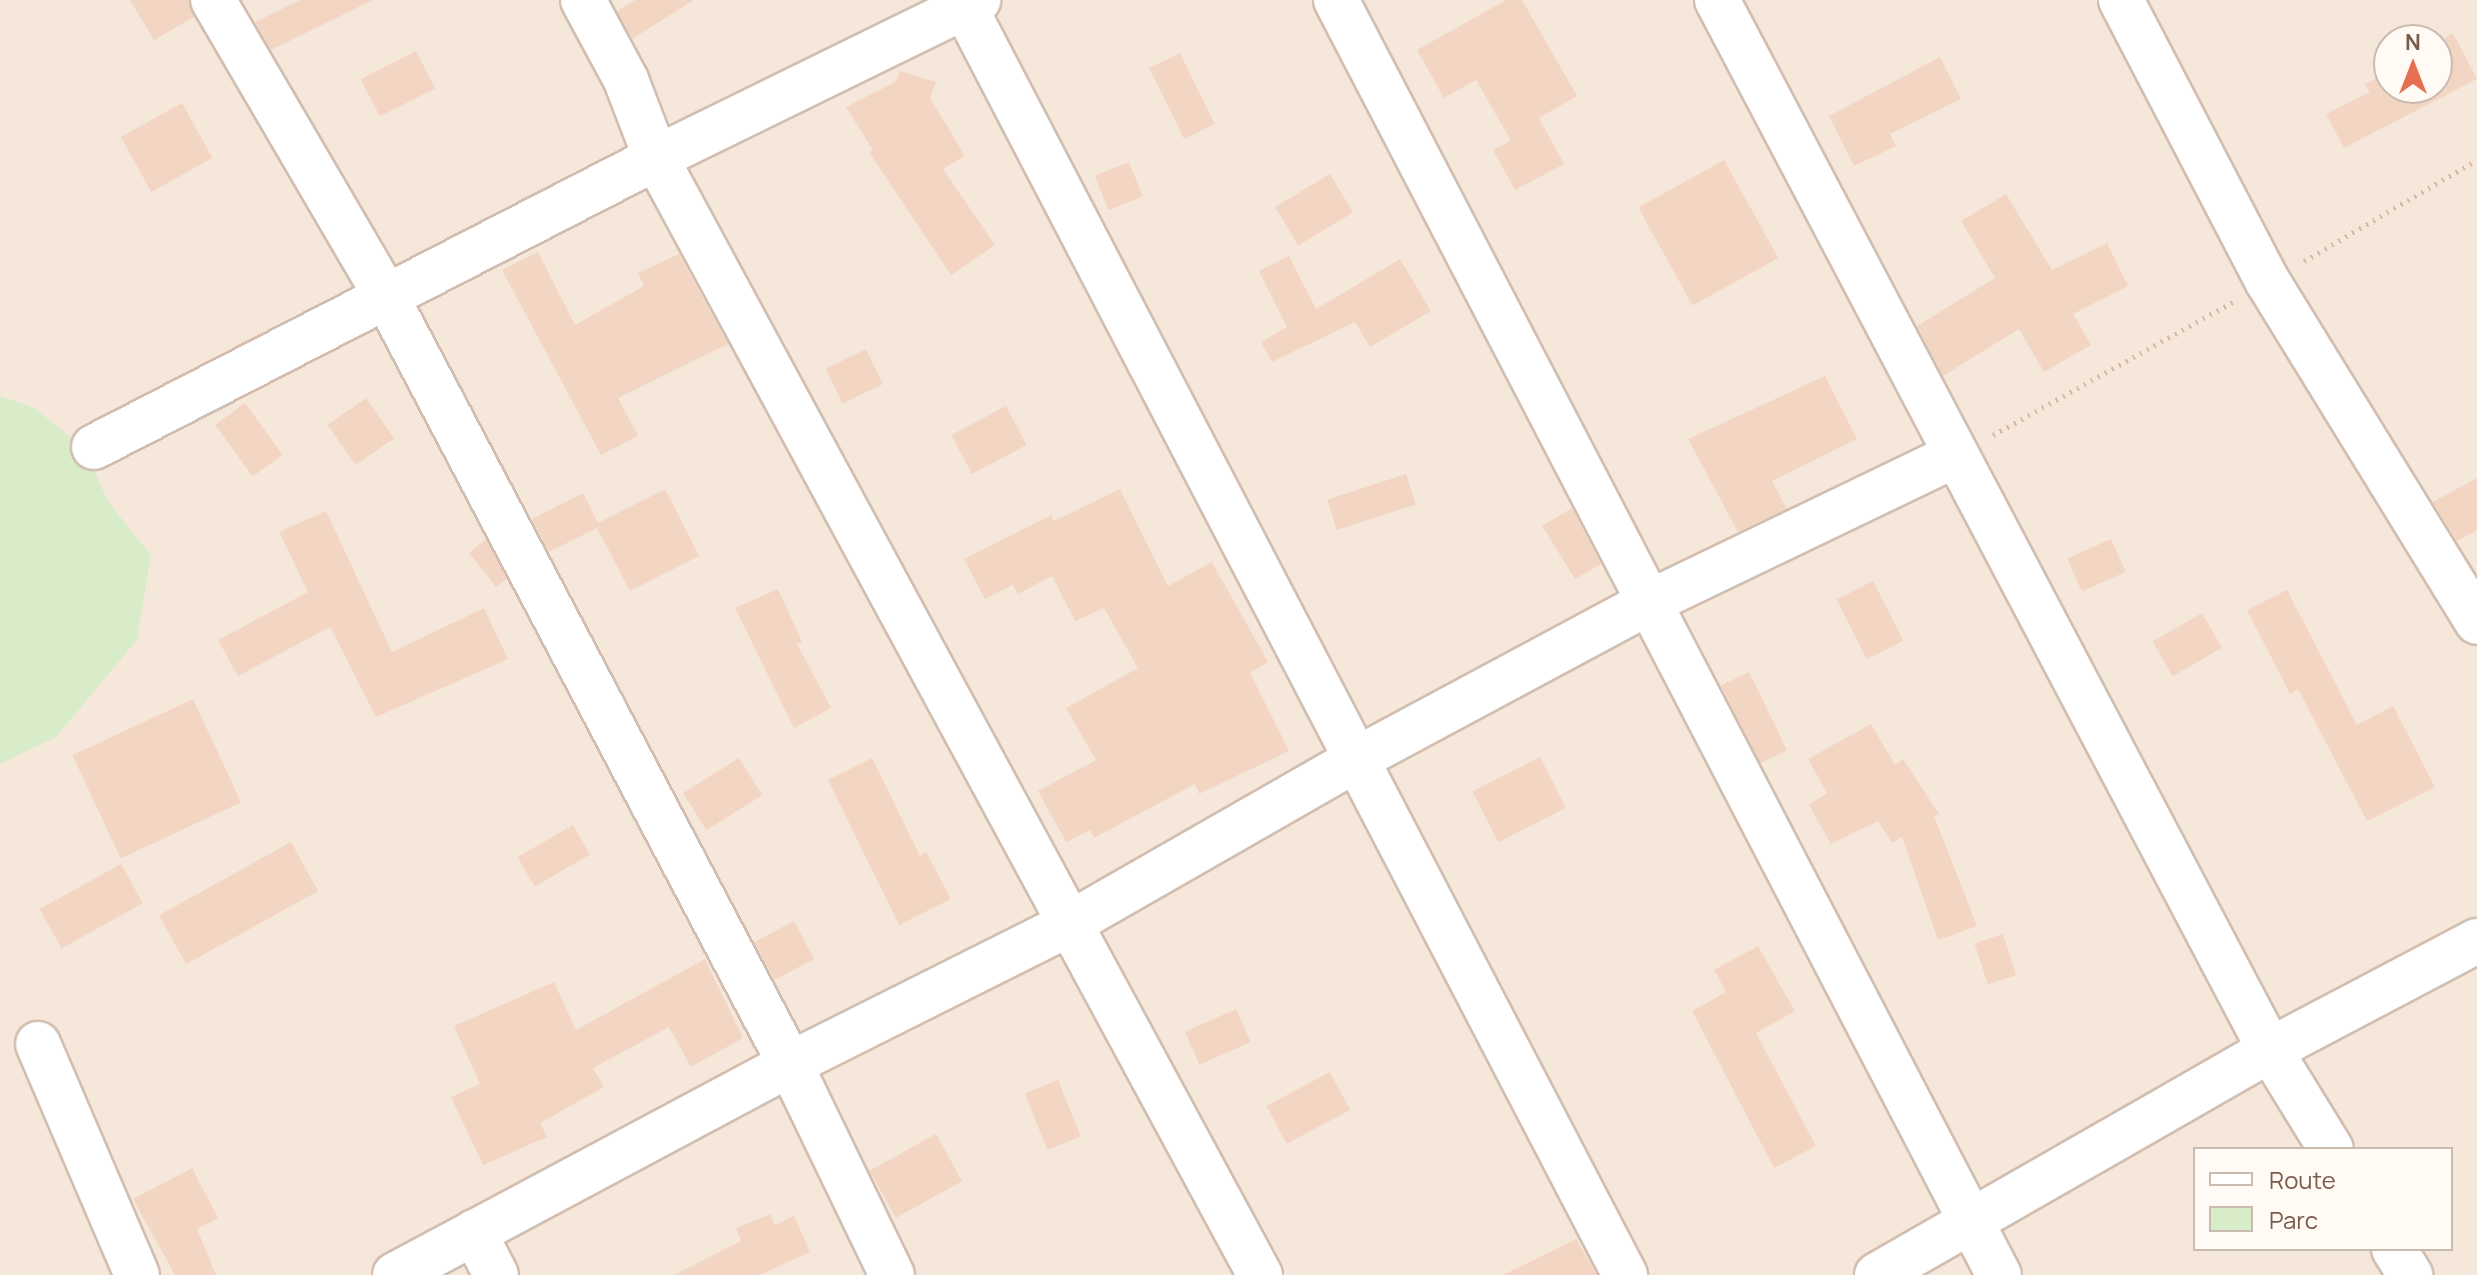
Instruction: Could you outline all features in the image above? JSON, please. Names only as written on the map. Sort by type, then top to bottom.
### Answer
[{"type":"street","points":[[213,0],[386,296],[790,1064],[892,1275]]},
{"type":"street","points":[[583,0],[626,80],[656,158],[1260,1275]]},
{"type":"street","points":[[1336,0],[1999,1275]]},
{"type":"street","points":[[1717,0],[1954,456],[2270,1050],[2330,1147]]},
{"type":"street","points":[[2121,0],[2268,282],[2477,622]]},
{"type":"street","points":[[94,447],[656,158],[968,2],[1625,1275]]},
{"type":"street","points":[[395,1275],[790,1064],[1069,924],[1357,759],[1650,602],[1954,456]]},
{"type":"street","points":[[1877,1275],[2270,1050],[2477,941]]},
{"type":"street","points":[[38,1044],[137,1275]]},
{"type":"street","points":[[474,1232],[496,1275]]},
{"type":"street","points":[[2395,1251],[2410,1275]]},
{"type":"path","points":[[1954,456],[2268,282],[2477,160]]},
{"type":"shaded area","points":[[0,0],[2477,0],[2477,1275],[0,1275]]},
{"type":"green space","points":[[0,396],[34,408],[83,447],[109,503],[151,555],[137,640],[56,737],[0,764]]},
{"type":"building","points":[[130,0],[188,0],[194,17],[154,40]]},
{"type":"building","points":[[300,0],[373,0],[271,50],[255,22]]},
{"type":"building","points":[[635,0],[694,0],[632,39],[617,11]]},
{"type":"building","points":[[1506,0],[1522,0],[1577,96],[1539,118],[1564,164],[1515,190],[1493,150],[1511,141],[1476,80],[1444,98],[1417,50]]},
{"type":"building","points":[[2453,33],[2477,79],[2453,91]]},
{"type":"building","points":[[416,51],[435,88],[380,117],[361,79]]},
{"type":"building","points":[[1180,53],[1215,124],[1184,139],[1149,68]]},
{"type":"building","points":[[1940,57],[1961,99],[1890,134],[1896,146],[1854,166],[1829,116]]},
{"type":"building","points":[[900,71],[936,82],[930,98],[965,156],[943,169],[995,245],[951,275],[869,152],[873,150],[846,107],[895,82]]},
{"type":"building","points":[[2373,80],[2373,104],[2429,104],[2344,148],[2326,114],[2370,92],[2365,84]]},
{"type":"building","points":[[182,103],[213,158],[151,192],[121,137]]},
{"type":"building","points":[[1724,160],[1778,258],[1693,305],[1638,208]]},
{"type":"building","points":[[1129,162],[1143,196],[1109,210],[1095,176]]},
{"type":"building","points":[[1330,174],[1353,213],[1298,246],[1275,207]]},
{"type":"building","points":[[2006,194],[2052,270],[2107,243],[2128,286],[2073,314],[2091,345],[2044,372],[2019,329],[1943,376],[1917,326],[1995,278],[1961,221]]},
{"type":"building","points":[[538,252],[575,325],[644,286],[638,273],[679,254],[728,344],[618,398],[638,436],[601,455],[502,270]]},
{"type":"building","points":[[1289,256],[1316,309],[1400,259],[1431,311],[1370,347],[1355,322],[1272,362],[1261,342],[1287,327],[1259,271]]},
{"type":"building","points":[[866,349],[883,384],[843,404],[826,369]]},
{"type":"building","points":[[1825,376],[1857,439],[1772,481],[1787,509],[1738,532],[1688,439]]},
{"type":"building","points":[[366,398],[394,438],[356,465],[327,425]]},
{"type":"building","points":[[245,403],[283,455],[253,477],[215,425]]},
{"type":"building","points":[[1006,406],[1027,445],[972,474],[951,435]]},
{"type":"building","points":[[1406,474],[1416,504],[1337,530],[1327,500]]},
{"type":"building","points":[[2477,478],[2477,530],[2457,541],[2433,502]]},
{"type":"building","points":[[665,489],[699,556],[630,591],[597,528],[549,552],[532,519],[583,493],[598,523]]},
{"type":"building","points":[[1120,489],[1168,586],[1212,562],[1268,662],[1250,673],[1289,751],[1199,794],[1195,784],[1094,838],[1090,830],[1066,842],[1038,791],[1096,760],[1066,708],[1138,668],[1104,608],[1075,621],[1052,576],[1018,594],[1013,585],[985,599],[964,559],[1051,515],[1054,521]]},
{"type":"building","points":[[1572,508],[1601,564],[1575,579],[1542,526]]},
{"type":"building","points":[[326,511],[392,652],[484,608],[508,659],[376,717],[330,627],[238,676],[218,640],[308,592],[279,532]]},
{"type":"building","points":[[486,539],[507,579],[496,587],[469,553]]},
{"type":"building","points":[[2111,539],[2126,572],[2082,591],[2067,559]]},
{"type":"building","points":[[1873,581],[1903,641],[1867,659],[1836,600]]},
{"type":"building","points":[[778,589],[802,642],[797,644],[831,708],[794,728],[735,608]]},
{"type":"building","points":[[2287,590],[2357,725],[2393,706],[2435,787],[2367,821],[2298,689],[2290,694],[2247,610]]},
{"type":"building","points":[[2202,613],[2222,648],[2173,676],[2153,642]]},
{"type":"building","points":[[1749,672],[1787,750],[1759,764],[1721,686]]},
{"type":"building","points":[[193,699],[241,802],[121,859],[72,755]]},
{"type":"building","points":[[1871,724],[1895,765],[1903,759],[1939,814],[1934,816],[1977,926],[1938,940],[1902,837],[1892,843],[1878,821],[1831,844],[1809,805],[1827,793],[1808,759]]},
{"type":"building","points":[[1540,757],[1566,808],[1498,842],[1472,792]]},
{"type":"building","points":[[739,758],[762,795],[706,830],[683,793]]},
{"type":"building","points":[[872,758],[920,856],[926,852],[951,899],[899,925],[828,780]]},
{"type":"building","points":[[573,825],[590,854],[535,886],[518,857]]},
{"type":"building","points":[[291,842],[318,891],[186,964],[159,915]]},
{"type":"building","points":[[121,864],[143,903],[61,948],[40,909]]},
{"type":"building","points":[[794,921],[814,959],[774,980],[754,942]]},
{"type":"building","points":[[2003,934],[2016,975],[1988,984],[1974,943]]},
{"type":"building","points":[[1758,946],[1795,1011],[1756,1033],[1816,1146],[1774,1168],[1692,1011],[1726,992],[1714,970]]},
{"type":"building","points":[[705,959],[743,1038],[691,1067],[669,1027],[593,1068],[604,1087],[540,1123],[547,1137],[483,1165],[451,1097],[480,1084],[454,1026],[554,982],[576,1030]]},
{"type":"building","points":[[1236,1009],[1251,1042],[1199,1065],[1185,1032]]},
{"type":"building","points":[[1330,1072],[1350,1110],[1287,1144],[1266,1106]]},
{"type":"building","points":[[1058,1080],[1081,1137],[1047,1150],[1025,1093]]},
{"type":"building","points":[[936,1134],[962,1181],[896,1218],[870,1171]]},
{"type":"building","points":[[192,1168],[218,1218],[197,1229],[216,1275],[175,1275],[133,1199]]},
{"type":"building","points":[[770,1214],[775,1225],[794,1216],[810,1252],[760,1275],[674,1275],[741,1241],[736,1228]]},
{"type":"building","points":[[1576,1239],[1597,1275],[1503,1275]]}]
